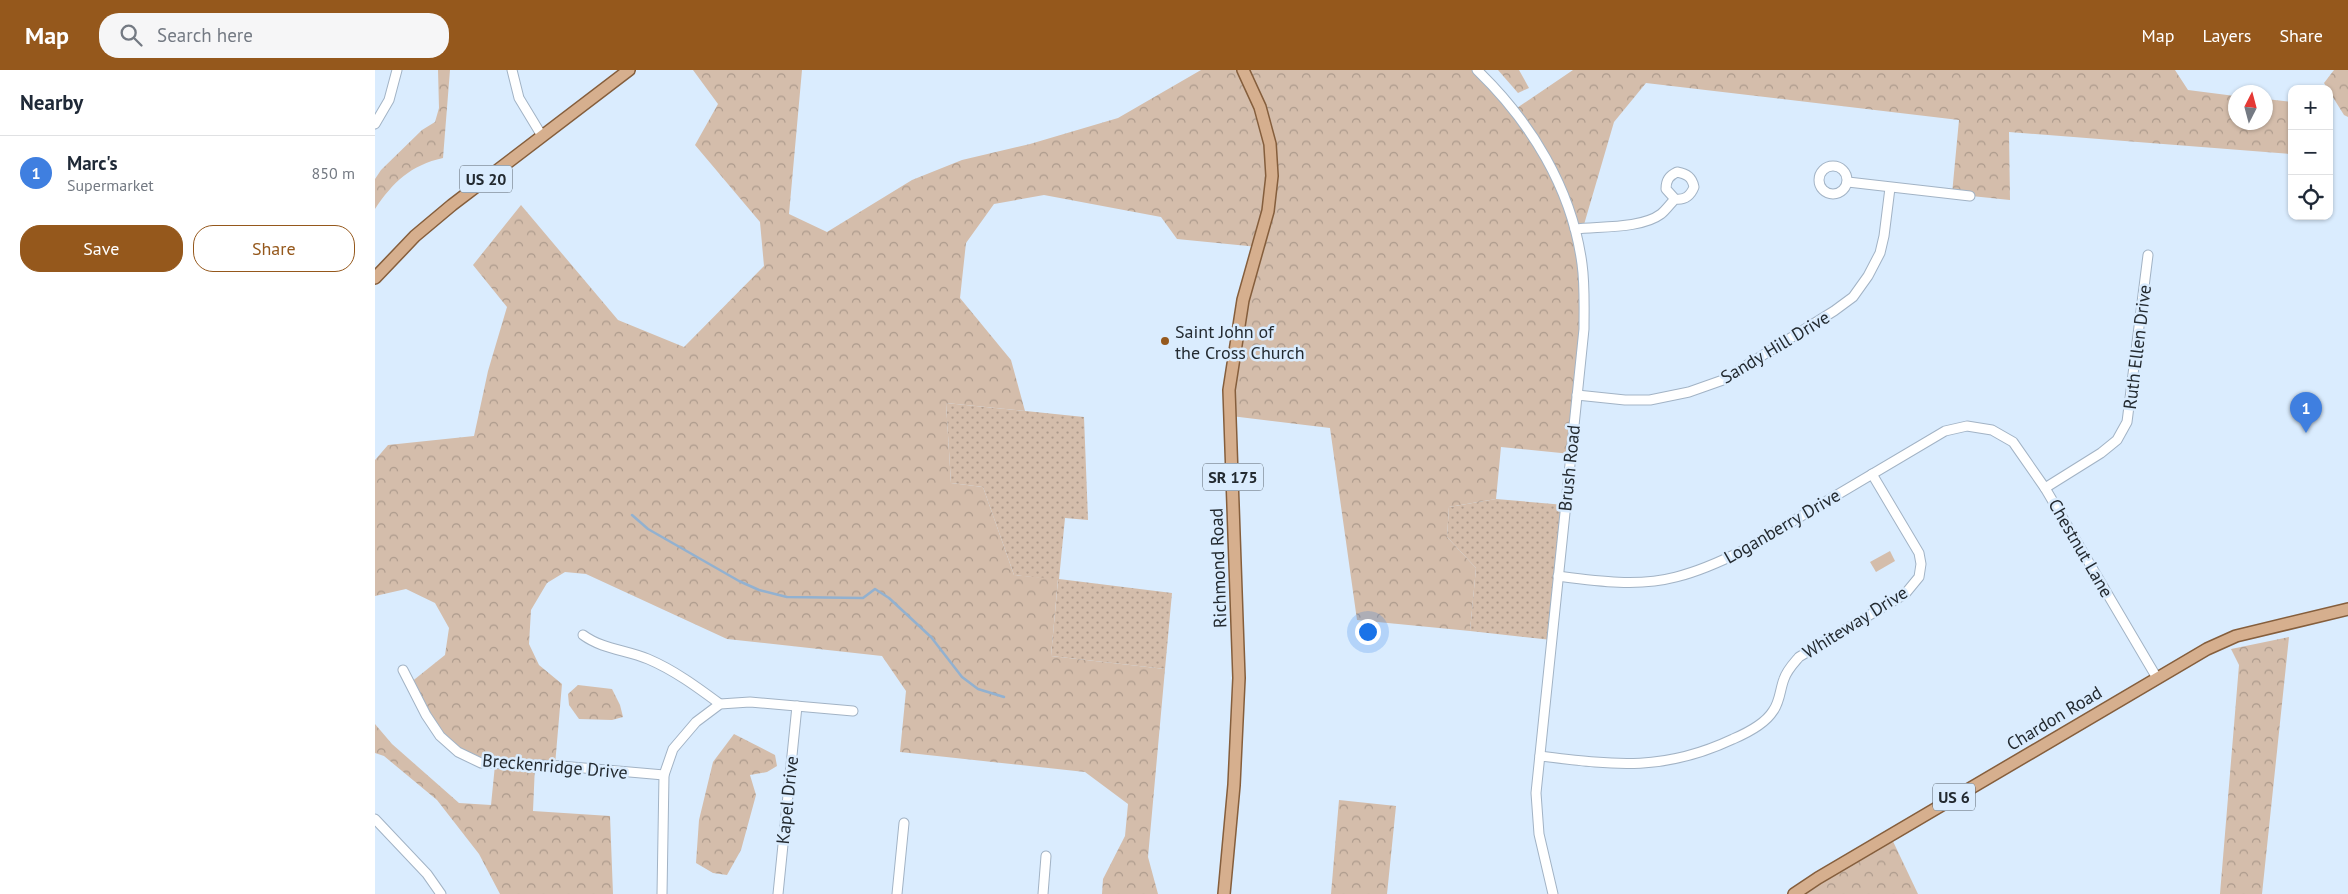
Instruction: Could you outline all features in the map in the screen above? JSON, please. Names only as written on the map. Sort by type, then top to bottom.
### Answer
[{"type":"main road","name":"US 20","points":[[375,278],[415,236],[629,70]]},
{"type":"main road","name":"Richmond Road","points":[[1223,894],[1234,785],[1239,678],[1229,390],[1243,300],[1268,211],[1272,176],[1270,144],[1260,107],[1243,70]]},
{"type":"main road","name":"Chardon Road","points":[[1794,894],[1818,878],[2207,649],[2236,636],[2348,608]]},
{"type":"street","points":[[513,70],[519,98],[542,136]]},
{"type":"street","name":"Brush Road","points":[[1477,70],[1514,110],[1534,137],[1560,187],[1575,229],[1582,264],[1584,329],[1536,793],[1539,834],[1553,894]]},
{"type":"street","points":[[375,124],[389,100],[397,71]]},
{"type":"street","points":[[1847,182],[1970,196]]},
{"type":"street","name":"Sandy Hill Drive","points":[[1577,395],[1625,400],[1650,400],[1689,392],[1723,380],[1834,311],[1853,297],[1868,276],[1880,253],[1885,236],[1891,188]]},
{"type":"street","points":[[1575,229],[1640,223],[1662,214],[1675,199]]},
{"type":"street","name":"Ruth Ellen Drive","points":[[2045,488],[2101,454],[2117,440],[2127,422],[2148,255]]},
{"type":"street","name":"Loganberry Drive","points":[[1558,576],[1606,582],[1643,582],[1675,578],[1711,566],[1744,550],[1945,431],[1967,426],[1992,430]]},
{"type":"street","name":"Chestnut Lane","points":[[1992,430],[2013,442],[2045,488],[2157,678]]},
{"type":"street","name":"Whiteway Drive","points":[[1540,756],[1620,765],[1654,764],[1686,758],[1714,748],[1762,722],[1773,711],[1783,679],[1789,668],[1799,657],[1905,594],[1919,577],[1921,564],[1919,553],[1872,474]]},
{"type":"street","points":[[583,635],[593,643],[647,659],[691,682],[720,704]]},
{"type":"street","name":"Breckenridge Drive","points":[[403,670],[426,715],[440,736],[458,752],[481,763],[561,766],[664,775]]},
{"type":"street","points":[[662,894],[664,775],[673,749],[686,732],[720,704],[750,702],[853,711]]},
{"type":"street","name":"Kapel Drive","points":[[777,894],[797,706]]},
{"type":"street","points":[[375,819],[427,874],[441,894]]},
{"type":"street","points":[[897,894],[904,823]]},
{"type":"street","points":[[1043,894],[1047,856]]},
{"type":"green space","points":[[438,70],[450,70],[443,158],[421,165],[404,176],[375,209],[375,179],[381,170],[422,130],[435,122],[439,108]]},
{"type":"green space","points":[[693,70],[802,70],[789,214],[827,232],[912,180],[962,160],[1030,144],[1118,118],[1201,70],[1477,70],[1514,110],[1573,70],[2175,70],[2188,90],[2228,95],[2228,130],[2273,130],[2273,100],[2288,102],[2288,154],[2009,132],[2010,200],[1952,194],[1959,120],[1646,83],[1614,122],[1583,228],[1575,230],[1585,292],[1571,454],[1501,447],[1496,499],[1449,507],[1447,537],[1476,568],[1470,631],[1357,620],[1330,428],[1231,416],[1230,394],[1258,247],[1177,239],[1161,217],[1044,195],[994,204],[966,243],[960,298],[1011,360],[1025,411],[946,403],[951,483],[983,487],[1014,575],[1058,579],[1051,656],[1165,669],[1148,857],[1158,894],[1102,894],[1103,879],[1125,836],[1128,804],[1085,772],[900,752],[906,691],[882,656],[727,639],[586,574],[565,572],[547,583],[531,610],[529,644],[539,665],[562,684],[555,765],[535,765],[533,811],[610,816],[613,894],[500,894],[479,854],[437,800],[384,756],[375,753],[375,724],[392,744],[459,803],[491,805],[495,765],[481,763],[440,736],[410,683],[445,655],[449,628],[435,603],[406,589],[375,596],[375,460],[388,445],[474,436],[488,371],[507,307],[473,265],[521,205],[618,320],[684,347],[764,266],[760,222],[695,145],[718,104]]},
{"type":"green space","points":[[1498,70],[1519,70],[1529,88],[1518,93]]},
{"type":"green space","points":[[2334,70],[2348,70],[2348,117],[2344,115],[2333,97],[2333,85],[2325,85],[2324,83]]},
{"type":"green space","points":[[946,403],[1084,417],[1088,520],[1065,518],[1059,579],[1172,593],[1165,669],[1051,656],[1058,580],[1014,575],[983,487],[951,483]]},
{"type":"green space","points":[[1496,499],[1565,505],[1552,640],[1470,631],[1476,568],[1447,537],[1449,507]]},
{"type":"green space","points":[[1890,551],[1895,561],[1876,572],[1870,562]]},
{"type":"green space","points":[[2289,637],[2262,894],[2220,894],[2239,665],[2231,649]]},
{"type":"green space","points":[[578,685],[612,689],[620,705],[623,717],[612,720],[579,719],[569,705],[568,694]]},
{"type":"green space","points":[[734,734],[775,755],[777,766],[767,772],[750,775],[756,795],[741,850],[727,875],[713,873],[696,863],[699,820],[713,762]]},
{"type":"green space","points":[[1339,800],[1396,806],[1387,894],[1331,894]]},
{"type":"green space","points":[[1890,835],[1918,894],[1794,894]]},
{"type":"waterway","points":[[632,515],[648,529],[739,581],[759,590],[787,597],[863,598],[875,589],[889,598],[931,637],[962,677],[978,689],[1004,697]]},
{"type":"place","name":"Saint John of the Cross Church","points":[[1165,341]]},
{"type":"place","name":"Marc's","points":[[2306,433]]}]
